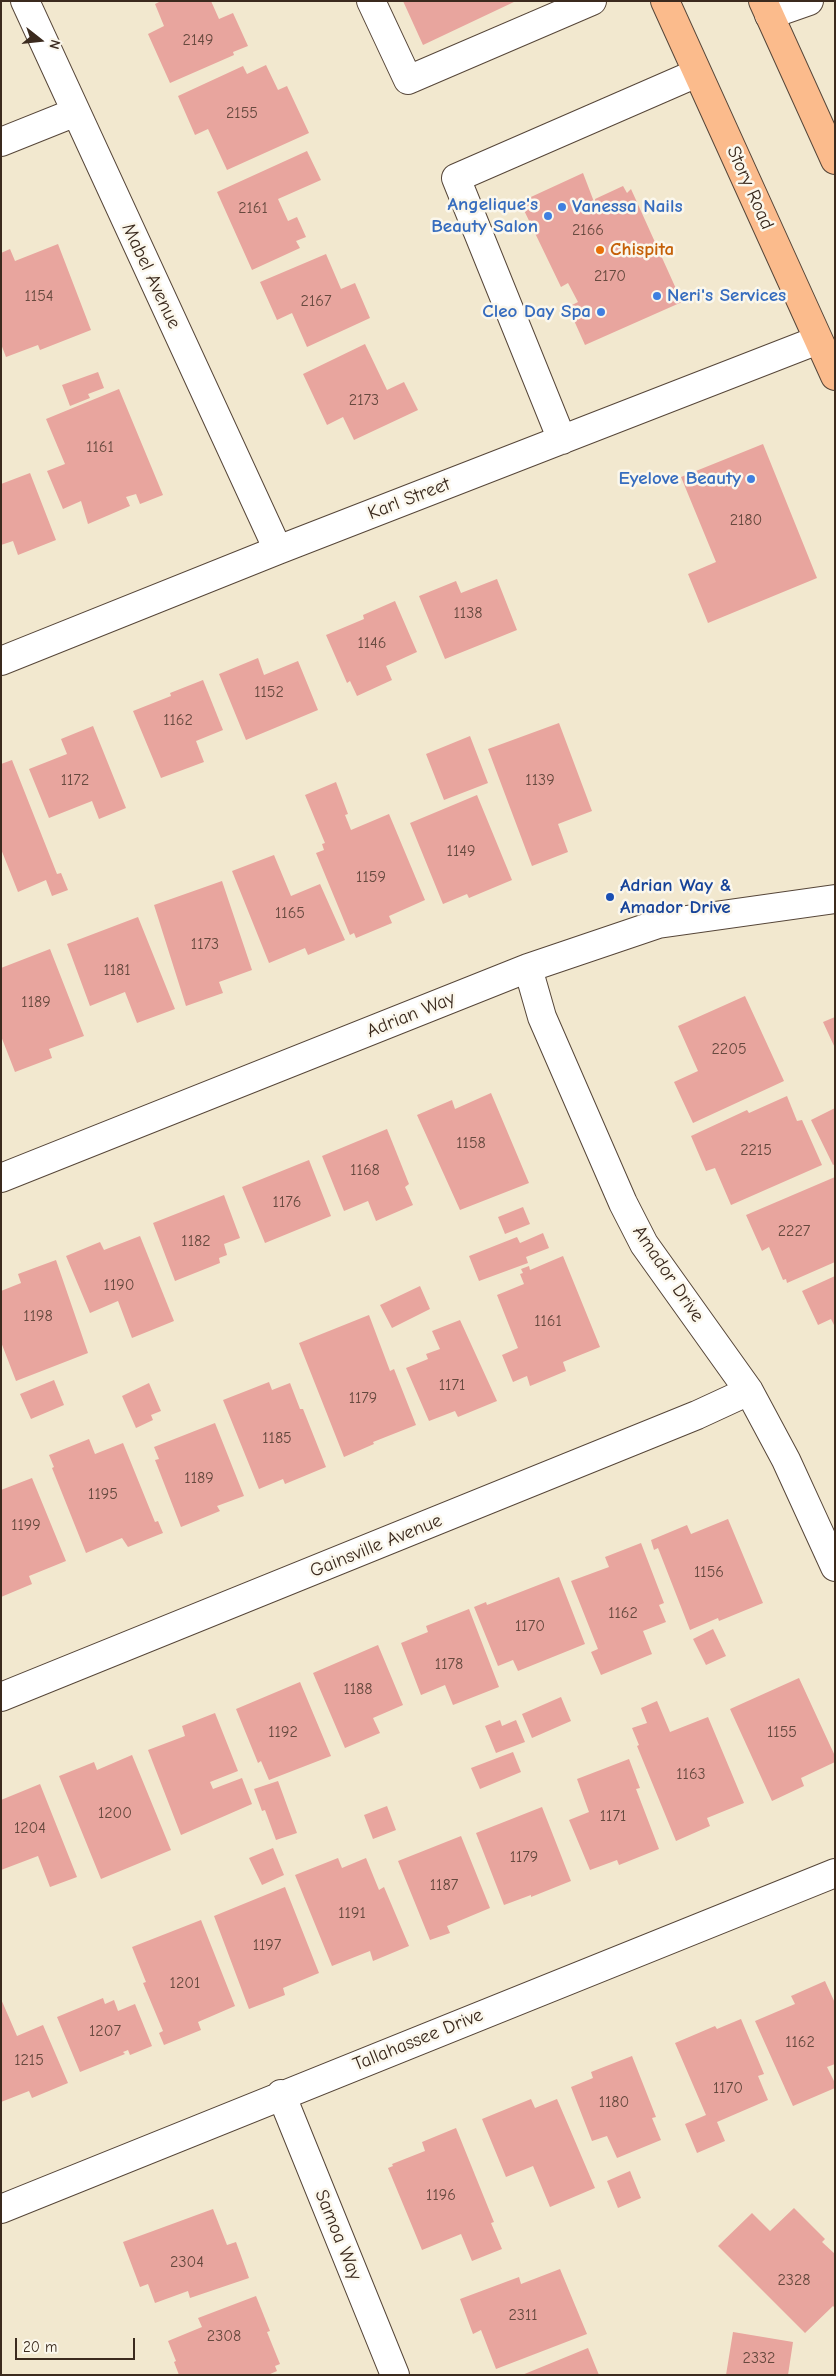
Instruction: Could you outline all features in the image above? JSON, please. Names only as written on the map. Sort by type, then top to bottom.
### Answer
[{"type":"main road","name":"Story Road","points":[[665,1],[835,376]]},
{"type":"main road","points":[[746,1],[766,8],[835,160]]},
{"type":"street","name":"Mabel Avenue","points":[[25,1],[278,550]]},
{"type":"street","points":[[371,1],[408,80],[592,1]]},
{"type":"street","points":[[766,8],[809,1]]},
{"type":"street","points":[[562,440],[456,178],[697,73]]},
{"type":"street","points":[[1,142],[76,112]]},
{"type":"street","name":"Karl Street","points":[[1,661],[278,550],[818,340]]},
{"type":"street","name":"Adrian Way","points":[[1,1178],[528,968],[658,924],[835,899]]},
{"type":"street","name":"Amador Drive","points":[[528,968],[542,1017],[623,1203],[644,1244],[749,1391],[786,1460],[835,1567]]},
{"type":"street","name":"Gainsville Avenue","points":[[1,1697],[688,1419],[749,1391]]},
{"type":"street","name":"Tallahassee Drive","points":[[1,2209],[281,2094],[835,1873]]},
{"type":"street","name":"Samoa Way","points":[[281,2094],[395,2375]]},
{"type":"building","points":[[161,1],[211,1],[219,19],[233,13],[248,46],[233,52],[234,55],[170,83],[148,34],[164,26],[155,4]]},
{"type":"building","points":[[403,1],[516,1],[423,45]]},
{"type":"building","points":[[266,65],[278,90],[287,86],[309,133],[227,170],[208,129],[195,135],[178,96],[243,66],[247,74]]},
{"type":"building","points":[[307,151],[321,180],[278,199],[288,221],[297,217],[306,237],[296,241],[300,248],[252,270],[217,192]]},
{"type":"building","points":[[583,173],[596,207],[595,199],[623,186],[627,193],[631,189],[682,302],[585,345],[568,307],[578,302],[568,283],[561,287],[520,202]]},
{"type":"building","points":[[58,244],[91,330],[40,350],[38,345],[6,357],[1,344],[1,253],[10,249],[15,261]]},
{"type":"building","points":[[326,254],[341,289],[355,283],[370,318],[307,347],[292,313],[277,320],[260,282]]},
{"type":"building","points":[[365,344],[387,390],[404,382],[418,410],[354,440],[343,417],[327,425],[303,374]]},
{"type":"building","points":[[98,372],[104,388],[88,394],[90,398],[70,406],[62,385]]},
{"type":"building","points":[[119,389],[163,495],[140,504],[136,494],[126,497],[130,506],[88,524],[81,501],[63,509],[47,471],[65,464],[46,419]]},
{"type":"building","points":[[763,444],[817,578],[708,623],[688,574],[716,562],[681,477]]},
{"type":"building","points":[[30,473],[56,540],[18,555],[13,541],[1,545],[1,484]]},
{"type":"building","points":[[497,579],[517,630],[445,659],[419,596],[456,581],[461,593]]},
{"type":"building","points":[[395,601],[417,652],[386,666],[392,680],[357,696],[350,681],[347,683],[326,635],[364,619],[363,615]]},
{"type":"building","points":[[258,658],[264,675],[298,661],[318,710],[246,740],[219,674]]},
{"type":"building","points":[[203,680],[223,730],[196,741],[204,762],[161,778],[133,711],[171,696],[170,693]]},
{"type":"building","points":[[559,723],[592,811],[558,824],[568,852],[532,866],[488,749]]},
{"type":"building","points":[[93,726],[126,808],[99,819],[92,801],[49,818],[29,769],[67,754],[61,739]]},
{"type":"building","points":[[470,736],[488,783],[444,800],[426,754]]},
{"type":"building","points":[[12,760],[57,874],[61,873],[68,890],[52,896],[46,880],[18,892],[1,849],[1,764]]},
{"type":"building","points":[[336,782],[348,814],[345,815],[351,830],[389,814],[425,900],[389,916],[392,923],[356,938],[354,933],[350,935],[316,853],[324,850],[322,844],[325,843],[305,795]]},
{"type":"building","points":[[477,795],[512,880],[469,898],[467,894],[443,904],[410,823]]},
{"type":"building","points":[[274,855],[291,896],[320,884],[345,940],[308,955],[305,948],[269,963],[232,871]]},
{"type":"building","points":[[222,881],[252,970],[219,982],[223,993],[186,1006],[154,905]]},
{"type":"building","points":[[138,917],[175,1009],[137,1023],[125,992],[90,1006],[67,944]]},
{"type":"building","points":[[50,949],[84,1036],[49,1049],[52,1058],[15,1072],[1,1036],[1,968]]},
{"type":"building","points":[[745,996],[784,1081],[693,1123],[674,1082],[698,1071],[678,1026]]},
{"type":"building","points":[[835,1017],[835,1048],[823,1022]]},
{"type":"building","points":[[491,1093],[529,1183],[460,1210],[417,1115],[452,1100],[455,1109]]},
{"type":"building","points":[[787,1096],[797,1121],[802,1120],[822,1165],[731,1205],[715,1168],[706,1171],[691,1136],[747,1110],[749,1113]]},
{"type":"building","points":[[835,1108],[835,1164],[833,1165],[811,1120]]},
{"type":"building","points":[[387,1129],[409,1184],[405,1187],[413,1205],[376,1221],[368,1201],[344,1211],[322,1156]]},
{"type":"building","points":[[309,1160],[331,1216],[265,1243],[242,1187]]},
{"type":"building","points":[[835,1177],[835,1262],[787,1283],[786,1279],[783,1280],[769,1247],[762,1251],[746,1215]]},
{"type":"building","points":[[224,1195],[240,1238],[224,1244],[227,1255],[219,1258],[220,1263],[175,1281],[153,1223]]},
{"type":"building","points":[[523,1207],[530,1224],[505,1234],[498,1217]]},
{"type":"building","points":[[543,1233],[549,1248],[526,1257],[528,1263],[479,1281],[469,1256],[517,1237],[520,1243]]},
{"type":"building","points":[[140,1236],[174,1321],[132,1338],[118,1301],[90,1313],[66,1256],[100,1242],[104,1250]]},
{"type":"building","points":[[563,1256],[600,1347],[563,1362],[566,1371],[530,1386],[527,1376],[513,1382],[502,1355],[518,1348],[497,1295],[524,1284],[520,1274],[523,1273],[521,1269],[529,1266],[530,1270]]},
{"type":"building","points":[[56,1260],[88,1353],[16,1381],[1,1342],[1,1291],[21,1283],[18,1274]]},
{"type":"building","points":[[835,1276],[835,1327],[831,1319],[818,1325],[802,1291]]},
{"type":"building","points":[[420,1286],[430,1309],[392,1328],[380,1305]]},
{"type":"building","points":[[369,1315],[390,1371],[394,1369],[416,1425],[373,1442],[374,1444],[344,1457],[299,1343]]},
{"type":"building","points":[[460,1320],[497,1401],[458,1417],[455,1411],[429,1421],[406,1368],[428,1359],[426,1354],[440,1349],[432,1331]]},
{"type":"building","points":[[54,1380],[64,1405],[31,1419],[20,1394]]},
{"type":"building","points":[[269,1382],[272,1390],[290,1383],[300,1409],[303,1409],[326,1467],[285,1484],[283,1479],[259,1489],[223,1400]]},
{"type":"building","points":[[149,1383],[161,1411],[151,1415],[153,1420],[136,1428],[122,1396]]},
{"type":"building","points":[[215,1423],[244,1496],[217,1506],[220,1511],[181,1527],[155,1460],[159,1459],[154,1447]]},
{"type":"building","points":[[89,1439],[95,1454],[123,1443],[155,1522],[158,1521],[163,1533],[128,1547],[122,1538],[86,1553],[52,1468],[54,1467],[49,1455]]},
{"type":"building","points":[[32,1478],[66,1561],[29,1576],[32,1584],[1,1597],[1,1490]]},
{"type":"building","points":[[728,1519],[763,1603],[719,1621],[718,1618],[690,1630],[658,1548],[654,1550],[651,1540],[687,1525],[691,1534]]},
{"type":"building","points":[[641,1543],[664,1603],[659,1605],[666,1622],[643,1631],[652,1654],[601,1675],[591,1652],[598,1649],[571,1581],[609,1567],[605,1557]]},
{"type":"building","points":[[559,1577],[585,1644],[518,1671],[513,1660],[498,1666],[474,1607],[486,1602],[487,1605]]},
{"type":"building","points":[[469,1609],[499,1687],[453,1705],[445,1685],[421,1695],[401,1643],[428,1632],[426,1626]]},
{"type":"building","points":[[713,1629],[726,1656],[706,1665],[693,1639]]},
{"type":"building","points":[[378,1645],[403,1705],[373,1718],[380,1733],[345,1748],[313,1673]]},
{"type":"building","points":[[799,1678],[835,1756],[835,1762],[801,1778],[804,1786],[772,1801],[730,1709]]},
{"type":"building","points":[[300,1682],[331,1756],[269,1780],[261,1761],[258,1763],[236,1709]]},
{"type":"building","points":[[561,1697],[571,1721],[532,1738],[522,1714]]},
{"type":"building","points":[[657,1701],[670,1732],[708,1717],[744,1803],[707,1818],[710,1826],[676,1841],[637,1746],[639,1745],[632,1728],[647,1723],[641,1708]]},
{"type":"building","points":[[215,1713],[238,1771],[210,1782],[213,1789],[242,1778],[252,1804],[181,1835],[148,1750],[185,1736],[182,1726]]},
{"type":"building","points":[[500,1720],[502,1726],[516,1720],[525,1742],[496,1753],[485,1726]]},
{"type":"building","points":[[513,1752],[521,1772],[480,1789],[471,1768]]},
{"type":"building","points":[[132,1755],[171,1850],[101,1879],[59,1776],[94,1762],[97,1770]]},
{"type":"building","points":[[629,1759],[640,1788],[636,1789],[659,1849],[619,1865],[617,1860],[590,1870],[569,1820],[589,1812],[577,1779]]},
{"type":"building","points":[[278,1781],[297,1833],[276,1840],[265,1810],[262,1811],[254,1789]]},
{"type":"building","points":[[40,1784],[77,1877],[50,1887],[38,1856],[1,1870],[1,1800]]},
{"type":"building","points":[[387,1806],[396,1830],[373,1839],[364,1815]]},
{"type":"building","points":[[542,1807],[571,1881],[531,1897],[531,1895],[504,1905],[476,1833]]},
{"type":"building","points":[[461,1836],[490,1908],[447,1926],[450,1933],[430,1940],[398,1861]]},
{"type":"building","points":[[273,1848],[284,1875],[262,1885],[249,1858]]},
{"type":"building","points":[[338,1858],[342,1868],[366,1858],[379,1890],[384,1887],[409,1946],[373,1961],[370,1951],[332,1966],[295,1875]]},
{"type":"building","points":[[285,1887],[319,1973],[283,1988],[285,1995],[249,2009],[214,1916]]},
{"type":"building","points":[[201,1920],[235,2006],[198,2022],[201,2030],[164,2045],[159,2033],[163,2031],[143,1983],[146,1982],[132,1947]]},
{"type":"building","points":[[825,1981],[835,2003],[835,2064],[827,2067],[835,2083],[835,2088],[793,2106],[755,2021],[795,2004],[791,1996]]},
{"type":"building","points":[[103,1998],[105,2004],[114,2000],[118,2011],[135,2004],[152,2046],[130,2055],[128,2050],[123,2052],[125,2054],[80,2072],[57,2017]]},
{"type":"building","points":[[1,1999],[17,2036],[43,2025],[68,2083],[32,2098],[29,2091],[1,2102]]},
{"type":"building","points":[[741,2019],[764,2074],[758,2076],[768,2100],[717,2122],[725,2141],[697,2153],[685,2124],[706,2115],[675,2043],[715,2026],[717,2029]]},
{"type":"building","points":[[632,2056],[656,2117],[652,2118],[661,2140],[617,2158],[607,2136],[592,2141],[571,2087],[593,2078],[591,2072]]},
{"type":"building","points":[[531,2099],[535,2108],[557,2099],[595,2188],[550,2207],[533,2166],[506,2177],[482,2119]]},
{"type":"building","points":[[456,2128],[494,2222],[491,2223],[502,2249],[472,2261],[461,2234],[422,2250],[388,2168],[393,2166],[392,2164],[425,2151],[422,2142]]},
{"type":"building","points":[[630,2171],[641,2198],[618,2208],[607,2181]]},
{"type":"building","points":[[794,2208],[825,2239],[822,2242],[835,2254],[835,2308],[833,2306],[805,2333],[718,2246],[752,2213],[770,2231]]},
{"type":"building","points":[[213,2209],[227,2245],[236,2242],[249,2278],[190,2298],[188,2291],[155,2303],[148,2284],[140,2287],[123,2242]]},
{"type":"building","points":[[560,2269],[587,2334],[496,2369],[481,2330],[473,2334],[460,2299],[519,2277],[521,2284]]},
{"type":"building","points":[[256,2296],[270,2331],[267,2332],[280,2364],[275,2366],[277,2371],[268,2375],[179,2375],[168,2341],[202,2327],[198,2318]]},
{"type":"building","points":[[733,2332],[793,2342],[788,2375],[726,2375]]},
{"type":"building","points":[[588,2348],[599,2375],[522,2375]]},
{"type":"place","name":"Vanessa Nails","points":[[562,207]]},
{"type":"place","name":"Angelique's Beauty Salon","points":[[548,216]]},
{"type":"place","name":"Chispita","points":[[600,250]]},
{"type":"place","name":"Neri's Services","points":[[657,296]]},
{"type":"place","name":"Cleo Day Spa","points":[[601,312]]},
{"type":"place","name":"Eyelove Beauty","points":[[751,479]]},
{"type":"place","name":"Adrian Way & Amador Drive","points":[[610,897]]}]
